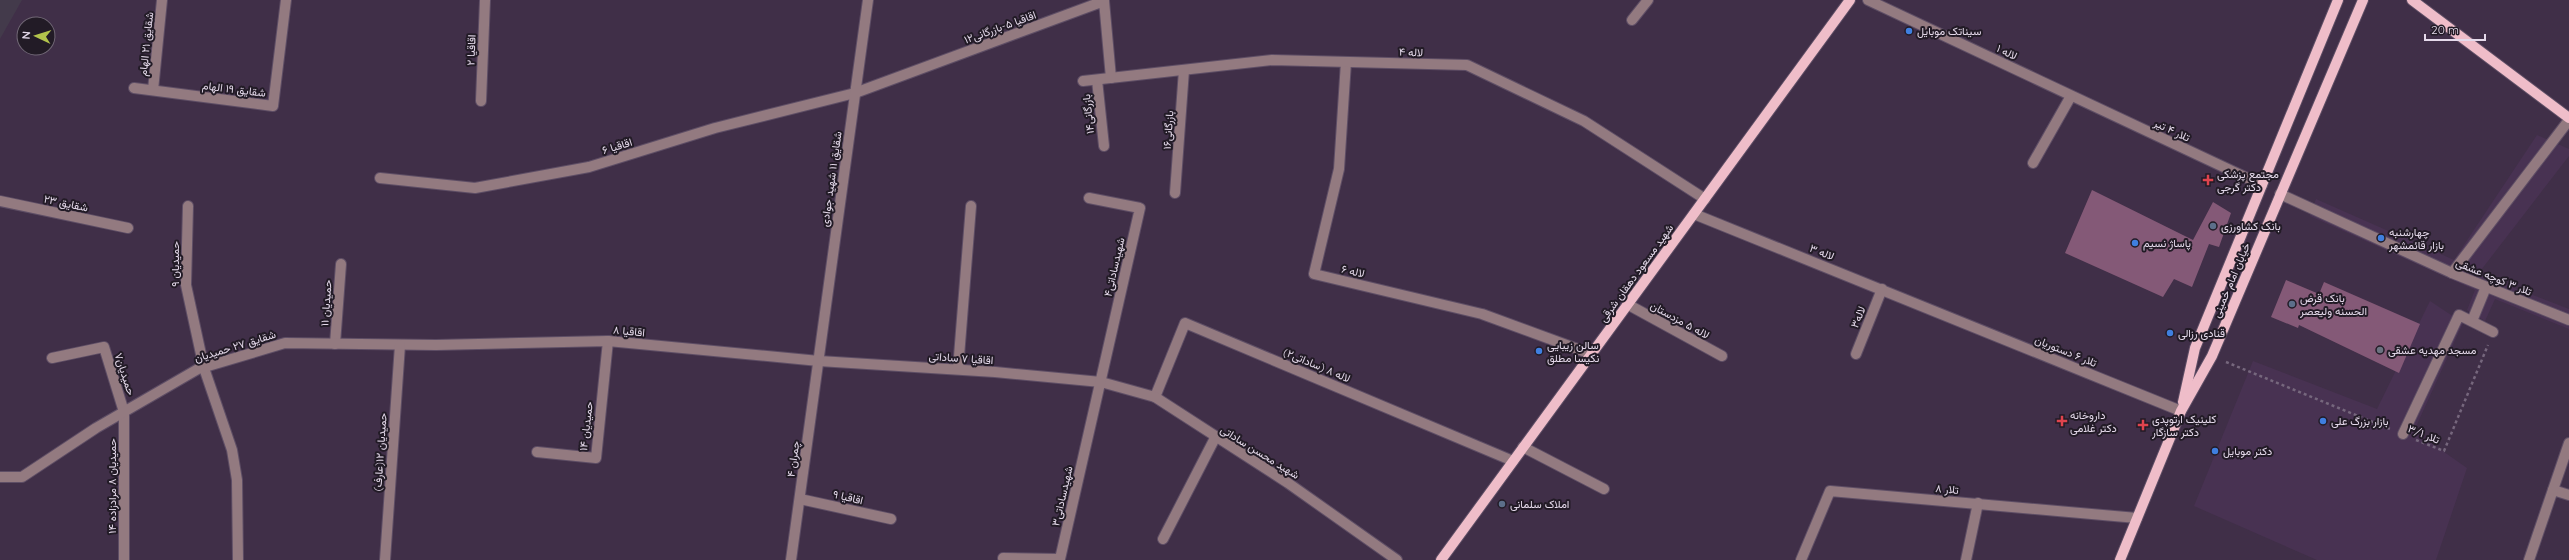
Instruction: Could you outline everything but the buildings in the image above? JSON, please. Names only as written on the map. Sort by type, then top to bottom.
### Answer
[{"type":"main road","name":"شهید مسعود دهقان شرقی","points":[[1441,560],[1850,0]]},
{"type":"main road","name":"خیابان امام خمینی","points":[[2181,411],[2195,348],[2338,0]]},
{"type":"main road","name":"خیابان امام خمینی","points":[[2120,560],[2181,411],[2212,356],[2363,0]]},
{"type":"main road","points":[[2412,0],[2569,119]]},
{"type":"street","name":"شقایق ۲۱ الهام","points":[[153,90],[162,0]]},
{"type":"street","name":"شقایق ۱۹ الهام","points":[[134,88],[273,106],[286,0]]},
{"type":"street","name":"اقاقیا ۲","points":[[481,101],[485,0]]},
{"type":"street","name":"شقایق ۱۱ شهید جوادی","points":[[818,361],[868,0]]},
{"type":"street","points":[[1632,20],[1648,0]]},
{"type":"street","name":"لاله ۱","points":[[1868,0],[2071,96]]},
{"type":"street","name":"اقاقیا ۵-بازرگانی۱۲","points":[[855,93],[1104,1],[1111,78]]},
{"type":"street","name":"لاله ۴","points":[[1083,81],[1272,60],[1467,65],[1584,120],[1705,199]]},
{"type":"street","name":"لاله ۶","points":[[1346,62],[1339,170],[1314,274],[1482,314],[1591,354]]},
{"type":"street","name":"بازرگانی۱۶","points":[[1175,193],[1184,70]]},
{"type":"street","name":"بازرگانی۱۴","points":[[1097,80],[1104,146]]},
{"type":"street","name":"اقاقیا ۶","points":[[380,178],[475,188],[590,166],[716,128],[855,93]]},
{"type":"street","points":[[2033,163],[2071,96]]},
{"type":"street","name":"تلار ۴ تیر","points":[[2071,96],[2262,185]]},
{"type":"street","points":[[2452,273],[2569,119]]},
{"type":"street","name":"تلار ۳ کوچه عشقی","points":[[2280,194],[2452,273],[2569,320]]},
{"type":"street","name":"شهیدساداتی۴","points":[[1089,198],[1140,208],[1101,382]]},
{"type":"street","name":"شقایق ۲۳","points":[[0,201],[128,228]]},
{"type":"street","name":"حمیدیان ۹","points":[[188,206],[186,285],[204,368],[232,450],[237,480],[238,560]]},
{"type":"street","points":[[958,369],[971,206]]},
{"type":"street","name":"لاله ۳","points":[[1694,214],[1941,313]]},
{"type":"street","name":"حمیدیان ۱۱","points":[[335,344],[341,264]]},
{"type":"street","points":[[2472,321],[2486,287]]},
{"type":"street","name":"لاله۳","points":[[1856,354],[1882,289]]},
{"type":"street","name":"لاله ۵ مزدستان","points":[[1627,304],[1722,356]]},
{"type":"street","name":"تلار ۶ دستوریان","points":[[1941,313],[2181,411]]},
{"type":"street","points":[[2403,434],[2459,315],[2494,332]]},
{"type":"street","name":"لاله ۸ (ساداتی۲)","points":[[1155,397],[1184,323],[1513,461]]},
{"type":"street","name":"اقاقیا ۸","points":[[436,345],[608,341],[818,361]]},
{"type":"street","name":"حمیدیان ۱۴","points":[[537,452],[596,458],[608,341]]},
{"type":"street","name":"شقایق ۲۷ حمیدیان","points":[[0,477],[22,477],[124,412],[204,368],[285,343],[436,345]]},
{"type":"street","name":"حمیدیان ۱۲(عارف)","points":[[385,560],[400,345]]},
{"type":"street","name":"حمیدیان۷","points":[[52,358],[104,347],[124,412]]},
{"type":"street","name":"اقاقیا ۷ ساداتی","points":[[818,361],[958,369],[1101,382]]},
{"type":"street","name":"چمران ۴","points":[[791,560],[818,361]]},
{"type":"street","name":"شهید محسن ساداتی","points":[[1101,382],[1155,397],[1215,438],[1288,483],[1397,560]]},
{"type":"street","name":"شهیدساداتی۳","points":[[1003,558],[1060,559],[1101,382]]},
{"type":"street","name":"حمیدیان ۸ مرادزاده ۱۴","points":[[124,412],[124,560]]},
{"type":"street","points":[[1163,539],[1215,438]]},
{"type":"street","points":[[2529,560],[2569,443]]},
{"type":"street","points":[[1524,447],[1604,489]]},
{"type":"street","points":[[2553,490],[2569,495]]},
{"type":"street","name":"تلار ۸","points":[[1801,560],[1830,491],[2137,518]]},
{"type":"street","name":"اقاقیا ۹","points":[[800,499],[891,519]]},
{"type":"street","points":[[1966,560],[1978,503]]},
{"type":"path","name":"تلار ۳/۱","points":[[2212,356],[2444,451],[2494,332]]},
{"type":"shaded area","points":[[0,0],[22,0],[0,39]]},
{"type":"shaded area","name":"چهارشنبه بازار قائمشهر","points":[[2537,135],[2569,149],[2569,156],[2478,274],[2569,309],[2569,329],[2495,299],[2485,321],[2467,310],[2475,290],[2310,216],[2316,199],[2454,260]]},
{"type":"shaded area","name":"بازار بزرگ علی","points":[[2430,301],[2463,323],[2414,431],[2467,468],[2436,560],[2317,560],[2194,506],[2253,361],[2377,409]]},
{"type":"place","name":"سیناتک موبایل","points":[[1909,31]]},
{"type":"place","name":"مجتمع پزشکی دکتر گرجی","points":[[2208,180]]},
{"type":"place","name":"بانک کشاورزی","points":[[2213,226]]},
{"type":"place","name":"چهارشنبه بازار قائمشهر","points":[[2381,238]]},
{"type":"place","name":"پاساژ نسیم","points":[[2135,243]]},
{"type":"place","name":"بانک قرض الحسنه ولیعصر","points":[[2292,304]]},
{"type":"place","name":"قنادی رزالی","points":[[2170,333]]},
{"type":"place","name":"مسجد مهدیه عشقی","points":[[2380,350]]},
{"type":"place","name":"سالن زیبایی نکیسا مطلق","points":[[1539,351]]},
{"type":"place","name":"داروخانه دکتر غلامی","points":[[2062,421]]},
{"type":"place","name":"بازار بزرگ علی","points":[[2323,421]]},
{"type":"place","name":"کلینیک ارتوپدی دکتر سازگار","points":[[2143,425]]},
{"type":"place","name":"دکتر موبایل","points":[[2215,451]]},
{"type":"place","name":"املاک سلمانی","points":[[1502,504]]}]
